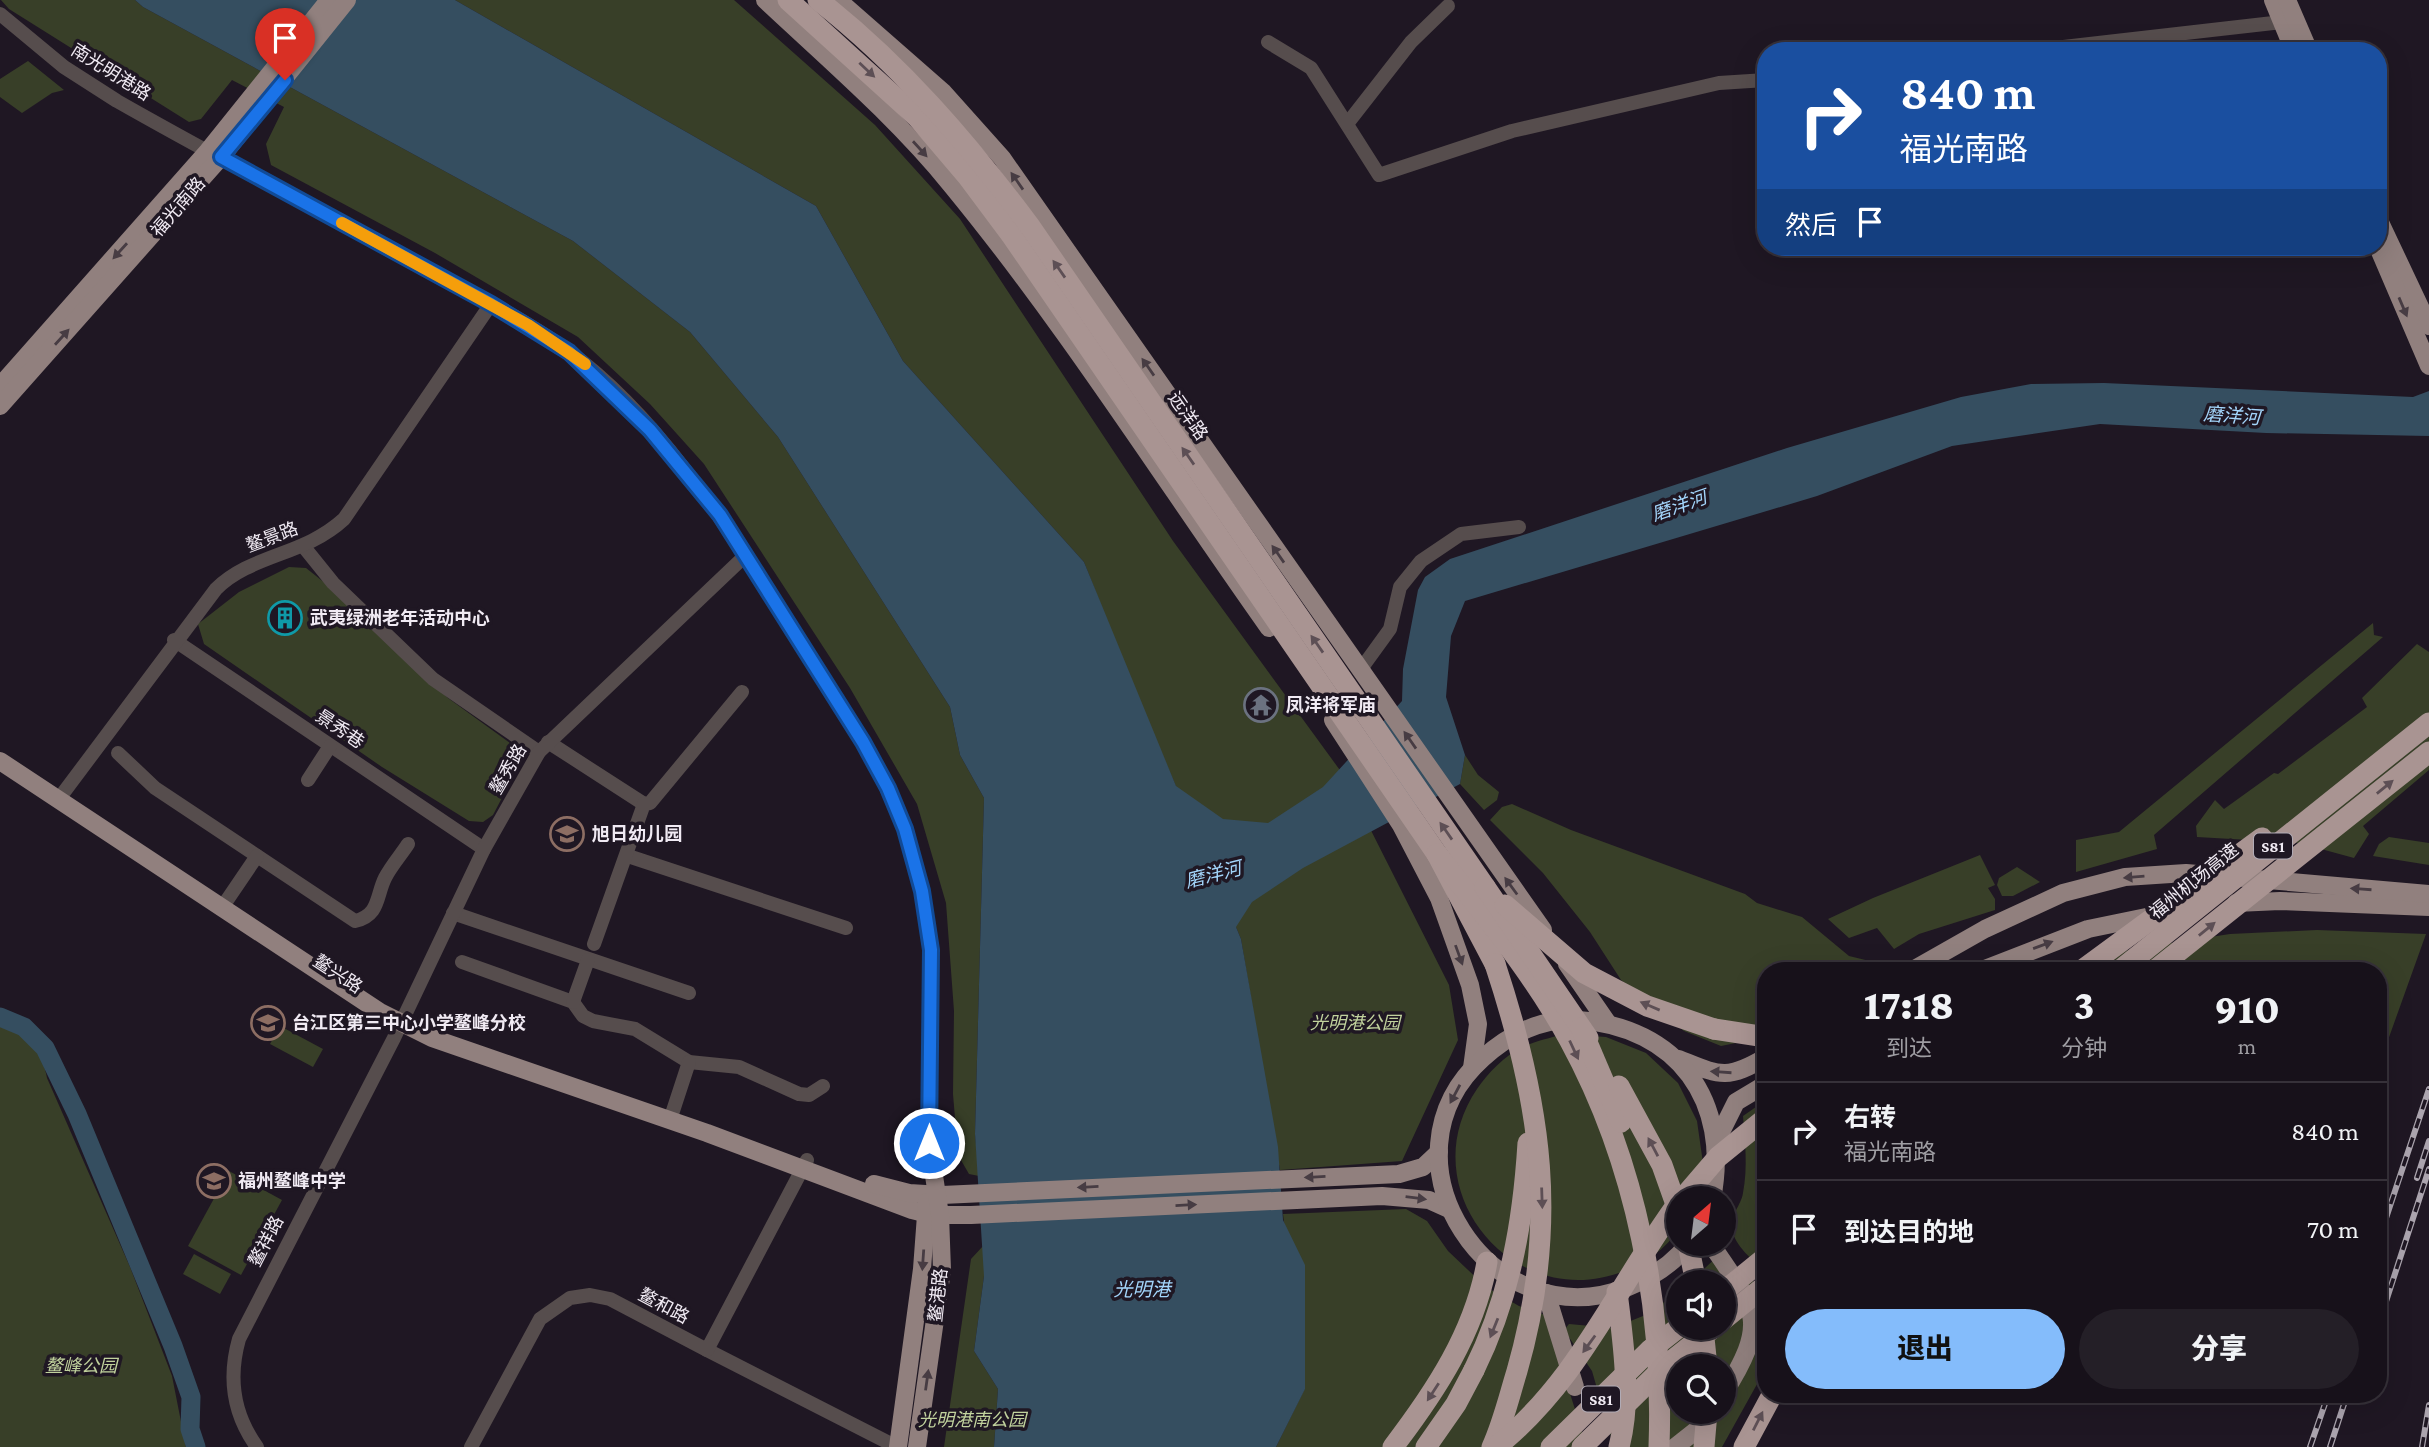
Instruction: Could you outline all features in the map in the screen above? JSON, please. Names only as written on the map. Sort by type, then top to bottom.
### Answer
[{"type":"highway","points":[[779,0],[824,7]]},
{"type":"highway","name":"远洋路","points":[[788,0],[824,7],[931,102],[984,164],[1029,225],[1485,887]]},
{"type":"highway","name":"远洋路","points":[[824,7],[975,186],[1437,854]]},
{"type":"highway","name":"福州机场高速","points":[[2130,962],[2429,723]]},
{"type":"highway","name":"S81","points":[[2165,962],[2429,752]]},
{"type":"highway","points":[[2093,962],[2295,814],[2372,766]]},
{"type":"highway","points":[[1437,854],[1495,964],[1519,1037],[1541,1163],[1543,1234],[1527,1336],[1493,1447]]},
{"type":"highway","points":[[1437,854],[1503,941],[1570,1041],[1622,1161],[1638,1219],[1651,1297],[1661,1400],[1659,1447]]},
{"type":"highway","points":[[1485,887],[1625,1095],[1662,1165],[1669,1186]]},
{"type":"highway","points":[[1485,887],[1584,973],[1670,1014],[1714,1029],[1757,1036]]},
{"type":"highway","points":[[1581,1028],[1615,1104],[1646,1192],[1667,1301],[1674,1447]]},
{"type":"highway","points":[[1426,1447],[1456,1404],[1495,1328],[1511,1277],[1524,1202],[1530,1092]]},
{"type":"highway","points":[[1693,1186],[1718,1157],[1757,1125]]},
{"type":"highway","points":[[1493,1447],[1567,1373],[1592,1340],[1666,1221]]},
{"type":"highway","points":[[1393,1447],[1442,1377],[1458,1348],[1477,1302],[1487,1262]]},
{"type":"highway","points":[[1736,1281],[1757,1264]]},
{"type":"highway","points":[[1616,1292],[1624,1384],[1619,1447]]},
{"type":"highway","points":[[1736,1309],[1757,1292]]},
{"type":"highway","name":"S81","points":[[1551,1447],[1666,1337]]},
{"type":"highway","name":"S81","points":[[1582,1447],[1664,1367],[1698,1340]]},
{"type":"highway","points":[[1744,1447],[1768,1403]]},
{"type":"highway","points":[[1704,1447],[1707,1424]]},
{"type":"main road","name":"福光南路","points":[[263,96],[329,0]]},
{"type":"main road","name":"福光南路","points":[[0,406],[347,0]]},
{"type":"main road","points":[[765,0],[904,132],[952,185],[1048,311],[1316,694],[1401,825],[1438,898],[1469,985],[1479,1036],[1472,1068]]},
{"type":"main road","points":[[2273,0],[2290,42]]},
{"type":"main road","points":[[2287,0],[2305,42]]},
{"type":"main road","points":[[824,7],[943,92],[1002,158],[1607,1022]]},
{"type":"main road","name":"福光南路","points":[[0,386],[215,154]]},
{"type":"main road","points":[[2387,236],[2427,317]]},
{"type":"main road","points":[[2382,256],[2429,366]]},
{"type":"main road","name":"鳌兴路","points":[[0,750],[61,796],[380,1013],[402,1018],[432,1038],[671,1115],[869,1187]]},
{"type":"main road","name":"鳌兴路","points":[[0,761],[61,796]]},
{"type":"main road","points":[[1927,962],[1985,929],[2063,894],[2125,877],[2186,873],[2429,894]]},
{"type":"main road","points":[[2001,962],[2088,929],[2214,904],[2280,901],[2429,907]]},
{"type":"main road","points":[[1676,1256],[1642,1282],[1616,1292],[1581,1297],[1546,1293],[1514,1281],[1487,1262],[1465,1238],[1449,1209],[1441,1181],[1439,1152],[1448,1107],[1472,1068],[1500,1043],[1533,1026],[1570,1019],[1607,1022],[1654,1041],[1674,1057],[1694,1081],[1709,1109],[1717,1140],[1714,1186]]},
{"type":"main road","points":[[1674,1057],[1718,1073],[1740,1073],[1757,1063]]},
{"type":"main road","points":[[1717,1140],[1736,1102],[1757,1089]]},
{"type":"main road","name":"鳌港路","points":[[898,1447],[933,1214],[929,1143]]},
{"type":"main road","points":[[869,1187],[933,1195],[1399,1174],[1423,1167],[1439,1152]]},
{"type":"main road","points":[[869,1187],[933,1214],[971,1215],[1382,1196],[1429,1200],[1449,1209]]},
{"type":"main road","name":"鳌港路","points":[[916,1447],[942,1270],[933,1214]]},
{"type":"main road","points":[[1720,1256],[1745,1292],[1752,1311],[1753,1329],[1745,1357],[1736,1372]]},
{"type":"main road","points":[[1546,1293],[1575,1387]]},
{"type":"main road","points":[[1674,1447],[1702,1424]]},
{"type":"street","points":[[1347,124],[1410,42],[1448,6]]},
{"type":"street","name":"南光明港路","points":[[0,14],[85,82],[215,154]]},
{"type":"street","points":[[2106,42],[2282,22]]},
{"type":"street","points":[[1268,42],[1311,68],[1379,175],[1512,131],[1719,83],[1757,81]]},
{"type":"street","name":"鳌港路","points":[[215,154],[491,304],[569,352],[612,391],[686,471],[746,555],[873,759],[910,845],[922,891],[931,950],[929,1143]]},
{"type":"street","name":"鳌景路","points":[[61,796],[206,598],[231,575],[303,547],[329,531],[350,512],[491,304]]},
{"type":"street","points":[[1361,669],[1390,629],[1399,587],[1421,561],[1461,534],[1519,527]]},
{"type":"street","points":[[303,547],[334,583],[433,679],[543,747],[644,804],[650,803],[742,692]]},
{"type":"street","name":"鳌秀路","points":[[402,1018],[485,849],[543,747],[746,555]]},
{"type":"street","name":"景秀巷","points":[[174,640],[485,849]]},
{"type":"street","points":[[308,780],[330,746]]},
{"type":"street","points":[[118,753],[155,788],[355,921],[367,917],[375,908],[384,878],[408,844]]},
{"type":"street","points":[[594,944],[628,856],[644,804]]},
{"type":"street","points":[[223,905],[257,856]]},
{"type":"street","points":[[628,856],[846,928]]},
{"type":"street","points":[[453,913],[690,993]]},
{"type":"street","points":[[573,1002],[588,960]]},
{"type":"street","points":[[462,962],[573,1002],[583,1016],[593,1021],[635,1029],[689,1062],[740,1066],[799,1094],[809,1095],[823,1086]]},
{"type":"street","name":"鳌祥路","points":[[257,1447],[244,1426],[235,1397],[233,1369],[239,1339],[402,1018]]},
{"type":"street","points":[[671,1115],[689,1062]]},
{"type":"street","points":[[707,1350],[806,1164]]},
{"type":"street","name":"鳌和路","points":[[471,1447],[540,1318],[570,1298],[590,1295],[610,1299],[898,1447]]},
{"type":"green space","points":[[1,0],[135,0],[143,7],[573,241],[690,332],[778,437],[950,707],[960,755],[984,798],[975,1134],[979,1176],[969,1174],[958,1155],[953,1094],[954,1011],[946,903],[917,804],[850,688],[704,464],[650,404],[578,337],[435,253],[271,165],[266,144],[284,107],[232,80],[201,119],[189,122],[9,9]]},
{"type":"green space","name":"光明港公园","points":[[455,0],[734,0],[875,125],[960,219],[1173,541],[1342,773],[1449,985],[1458,1040],[1402,1161],[1280,1170],[1241,939],[1131,681],[1084,562],[903,361],[816,206]]},
{"type":"green space","points":[[28,61],[64,90],[52,93],[22,113],[0,97],[0,79]]},
{"type":"green space","points":[[289,567],[306,568],[335,591],[448,698],[525,754],[493,815],[483,822],[469,821],[382,767],[204,644],[198,624],[239,592]]},
{"type":"green space","points":[[2373,623],[2374,635],[2383,637],[2154,835],[2157,849],[2076,872],[2076,840],[2119,832]]},
{"type":"green space","points":[[2417,644],[2429,652],[2429,770],[2363,826],[2369,834],[2354,858],[2299,843],[2197,837],[2196,826],[2215,800],[2224,809],[2274,773],[2278,774],[2367,707],[2362,698]]},
{"type":"green space","points":[[1465,755],[1478,775],[1499,792],[1497,800],[1484,810],[1460,784]]},
{"type":"green space","points":[[1512,804],[1571,830],[1745,894],[1757,903],[1802,917],[1849,956],[1874,962],[1757,962],[1757,1030],[1736,1043],[1721,1046],[1684,1031],[1621,980],[1590,932],[1543,873],[1490,820],[1502,807]]},
{"type":"green space","points":[[2389,837],[2429,843],[2429,865],[2373,856],[2379,844]]},
{"type":"green space","points":[[1980,855],[1995,885],[1988,888],[1995,899],[1995,910],[1919,934],[1894,949],[1877,928],[1849,938],[1828,919],[1873,898]]},
{"type":"green space","points":[[2017,867],[2040,882],[2013,896],[2002,896],[1997,885],[1999,878]]},
{"type":"green space","points":[[2317,930],[2426,934],[2387,1043],[2387,962],[2089,962],[2132,949],[2230,934]]},
{"type":"green space","name":"鳌峰公园","points":[[0,1025],[25,1037],[42,1060],[47,1078],[130,1267],[172,1376],[186,1447],[0,1447]]},
{"type":"green space","points":[[280,1026],[323,1049],[313,1067],[270,1044]]},
{"type":"green space","points":[[1563,1034],[1606,1037],[1646,1053],[1678,1083],[1697,1121],[1703,1163],[1687,1186],[1666,1186],[1666,1244],[1647,1260],[1632,1268],[1583,1280],[1545,1275],[1511,1259],[1484,1234],[1465,1202],[1456,1166],[1459,1127],[1477,1089],[1486,1077],[1503,1060],[1533,1043]]},
{"type":"green space","points":[[1757,1106],[1757,1264],[1740,1247],[1736,1239],[1736,1210],[1745,1183],[1743,1116]]},
{"type":"green space","points":[[229,1171],[282,1200],[241,1275],[188,1246]]},
{"type":"green space","points":[[1406,1209],[1427,1221],[1448,1251],[1486,1287],[1519,1306],[1545,1315],[1587,1447],[1276,1447],[1305,1388],[1283,1214]]},
{"type":"green space","name":"光明港南公园","points":[[984,1245],[984,1276],[974,1351],[998,1389],[994,1447],[944,1447],[971,1259]]},
{"type":"green space","points":[[194,1254],[231,1274],[220,1294],[183,1274]]},
{"type":"green space","points":[[1718,1256],[1722,1256],[1757,1285],[1757,1384],[1736,1422],[1736,1354],[1666,1354],[1666,1424],[1735,1424],[1722,1447],[1614,1447],[1592,1371],[1564,1330],[1569,1324],[1613,1328],[1643,1316],[1666,1301],[1666,1340],[1736,1340],[1736,1270],[1703,1270]]},
{"type":"water","name":"光明港","points":[[135,0],[455,0],[816,206],[903,361],[1084,562],[1176,786],[1223,819],[1268,823],[1323,787],[1402,701],[1403,669],[1418,590],[1425,577],[1450,559],[1787,448],[1961,397],[2031,384],[2104,383],[2413,397],[2429,391],[2429,436],[2266,433],[2100,424],[1952,446],[1817,496],[1465,601],[1451,636],[1446,697],[1465,755],[1460,784],[1303,868],[1252,902],[1236,927],[1241,939],[1278,1147],[1283,1220],[1305,1265],[1305,1389],[1276,1447],[994,1447],[998,1389],[974,1351],[984,1276],[975,1134],[984,798],[960,755],[950,707],[778,437],[690,332],[573,241],[143,7]]},
{"type":"waterway","points":[[0,1017],[24,1027],[45,1048],[77,1114],[173,1346],[191,1397],[190,1429],[196,1447]]},
{"type":"railway","points":[[2387,1215],[2429,1089]]},
{"type":"railway","points":[[2417,1178],[2429,1141]]},
{"type":"railway","points":[[2387,1298],[2429,1169]]},
{"type":"railway","points":[[2310,1447],[2325,1403]]},
{"type":"railway","points":[[2330,1447],[2344,1403]]},
{"type":"railway","points":[[2422,1447],[2429,1405]]},
{"type":"slow traffic","points":[[342,223],[528,325],[585,364]]},
{"type":"place","name":"武夷绿洲老年活动中心","points":[[285,618]]},
{"type":"place","name":"凤洋将军庙","points":[[1261,705]]},
{"type":"place","name":"旭日幼儿园","points":[[567,834]]},
{"type":"place","name":"台江区第三中心小学鳌峰分校","points":[[268,1023]]},
{"type":"place","name":"福州鳌峰中学","points":[[214,1181]]},
{"type":"route","points":[[285,80],[221,157],[491,304],[578,358],[650,430],[709,500],[732,532],[863,742],[888,788],[905,829],[919,875],[927,919],[931,950],[929,1143]]},
{"type":"water label","name":"磨洋河","points":[[2232,415]]},
{"type":"water label","name":"磨洋河","points":[[1679,505]]},
{"type":"water label","name":"磨洋河","points":[[1213,874]]}]
